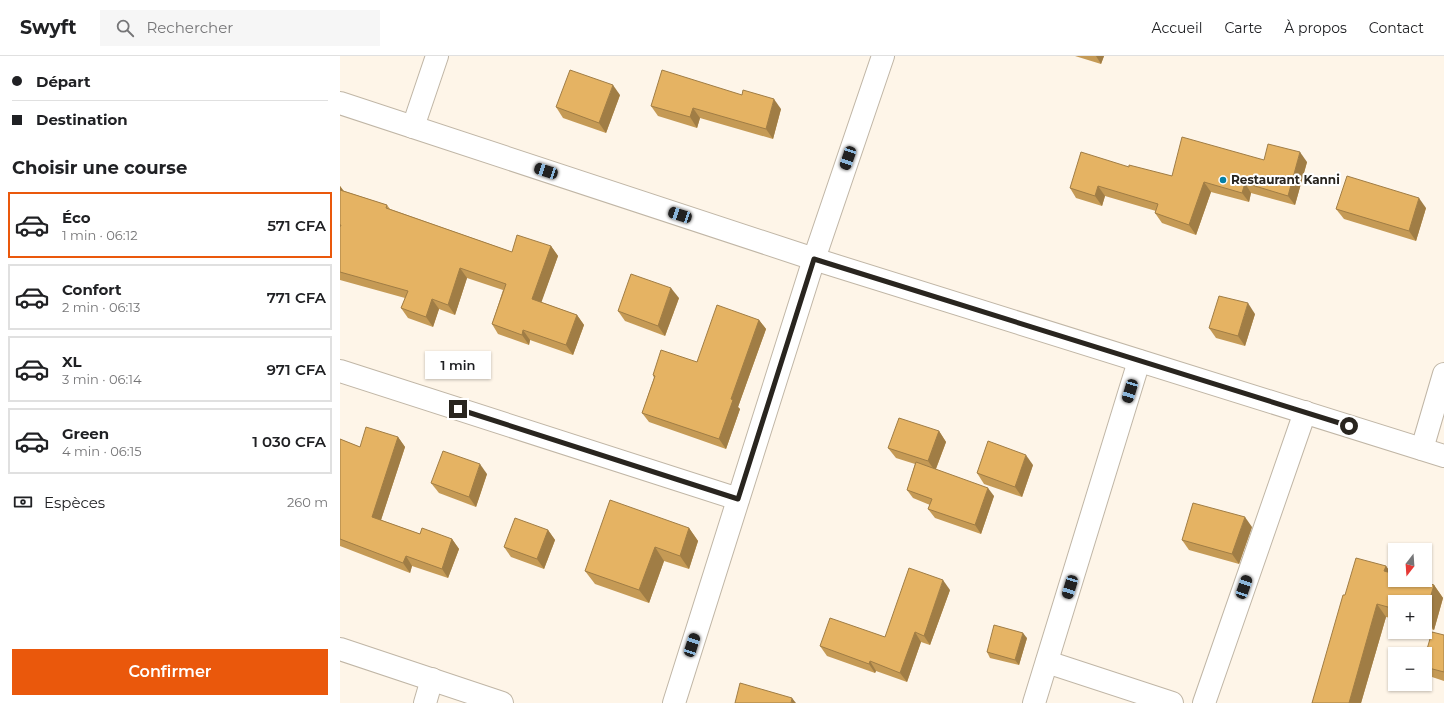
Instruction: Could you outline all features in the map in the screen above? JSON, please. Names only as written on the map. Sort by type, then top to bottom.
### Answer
[{"type":"street","points":[[413,127],[437,56]]},
{"type":"street","points":[[674,703],[814,259],[883,56]]},
{"type":"street","points":[[340,103],[814,259],[1444,456]]},
{"type":"street","points":[[1034,703],[1139,361]]},
{"type":"street","points":[[340,371],[738,499]]},
{"type":"street","points":[[1422,449],[1444,374]]},
{"type":"street","points":[[1204,703],[1305,412]]},
{"type":"street","points":[[340,648],[502,703]]},
{"type":"street","points":[[1047,662],[1172,703]]},
{"type":"street","points":[[425,703],[432,680]]},
{"type":"building","points":[[570,70],[613,85],[599,123],[556,107]]},
{"type":"building","points":[[662,70],[742,95],[743,90],[774,99],[766,129],[693,108],[690,117],[651,106]]},
{"type":"building","points":[[1182,137],[1264,160],[1268,144],[1300,152],[1288,196],[1245,183],[1242,193],[1204,182],[1189,225],[1155,213],[1158,204],[1098,186],[1095,196],[1070,188],[1081,152],[1129,167],[1129,165],[1172,176]]},
{"type":"building","points":[[1347,176],[1419,198],[1409,231],[1336,209]]},
{"type":"building","points":[[340,190],[387,205],[386,208],[512,252],[517,235],[551,246],[532,299],[577,315],[566,345],[523,330],[522,335],[492,324],[506,284],[460,268],[448,305],[432,299],[426,317],[401,308],[408,291],[340,272]]},
{"type":"building","points":[[631,274],[671,288],[658,326],[618,311]]},
{"type":"building","points":[[1219,296],[1248,303],[1238,336],[1209,328]]},
{"type":"building","points":[[717,305],[759,320],[731,399],[733,400],[719,439],[642,413],[655,376],[653,375],[661,350],[697,362]]},
{"type":"building","points":[[899,418],[939,431],[928,461],[888,448]]},
{"type":"building","points":[[366,427],[398,437],[372,517],[420,534],[422,528],[452,539],[442,569],[406,556],[403,563],[340,539],[340,439],[360,447]]},
{"type":"building","points":[[988,441],[1026,455],[1015,487],[977,473]]},
{"type":"building","points":[[443,451],[480,464],[469,497],[431,483]]},
{"type":"building","points":[[916,462],[988,488],[975,525],[928,509],[932,499],[907,490]]},
{"type":"building","points":[[610,500],[689,528],[680,556],[655,547],[639,590],[585,571]]},
{"type":"building","points":[[1193,503],[1245,517],[1232,554],[1182,540]]},
{"type":"building","points":[[515,518],[548,530],[537,559],[504,547]]},
{"type":"building","points":[[1356,558],[1386,566],[1384,571],[1388,572],[1388,587],[1432,587],[1432,584],[1434,585],[1431,595],[1388,595],[1388,607],[1377,604],[1349,703],[1312,703],[1343,595],[1345,595]]},
{"type":"building","points":[[909,568],[943,580],[924,636],[915,632],[900,673],[870,661],[869,664],[820,646],[830,618],[885,637]]},
{"type":"building","points":[[994,625],[1023,633],[1015,660],[987,652]]},
{"type":"building","points":[[1432,632],[1444,635],[1444,672],[1432,669],[1432,647],[1428,647],[1430,639],[1432,639]]},
{"type":"building","points":[[740,683],[792,698],[791,703],[735,703]]},
{"type":"place","name":"Restaurant Kanni","points":[[1223,180]]},
{"type":"route","points":[[458,409],[738,499],[814,259],[1349,426]]}]
